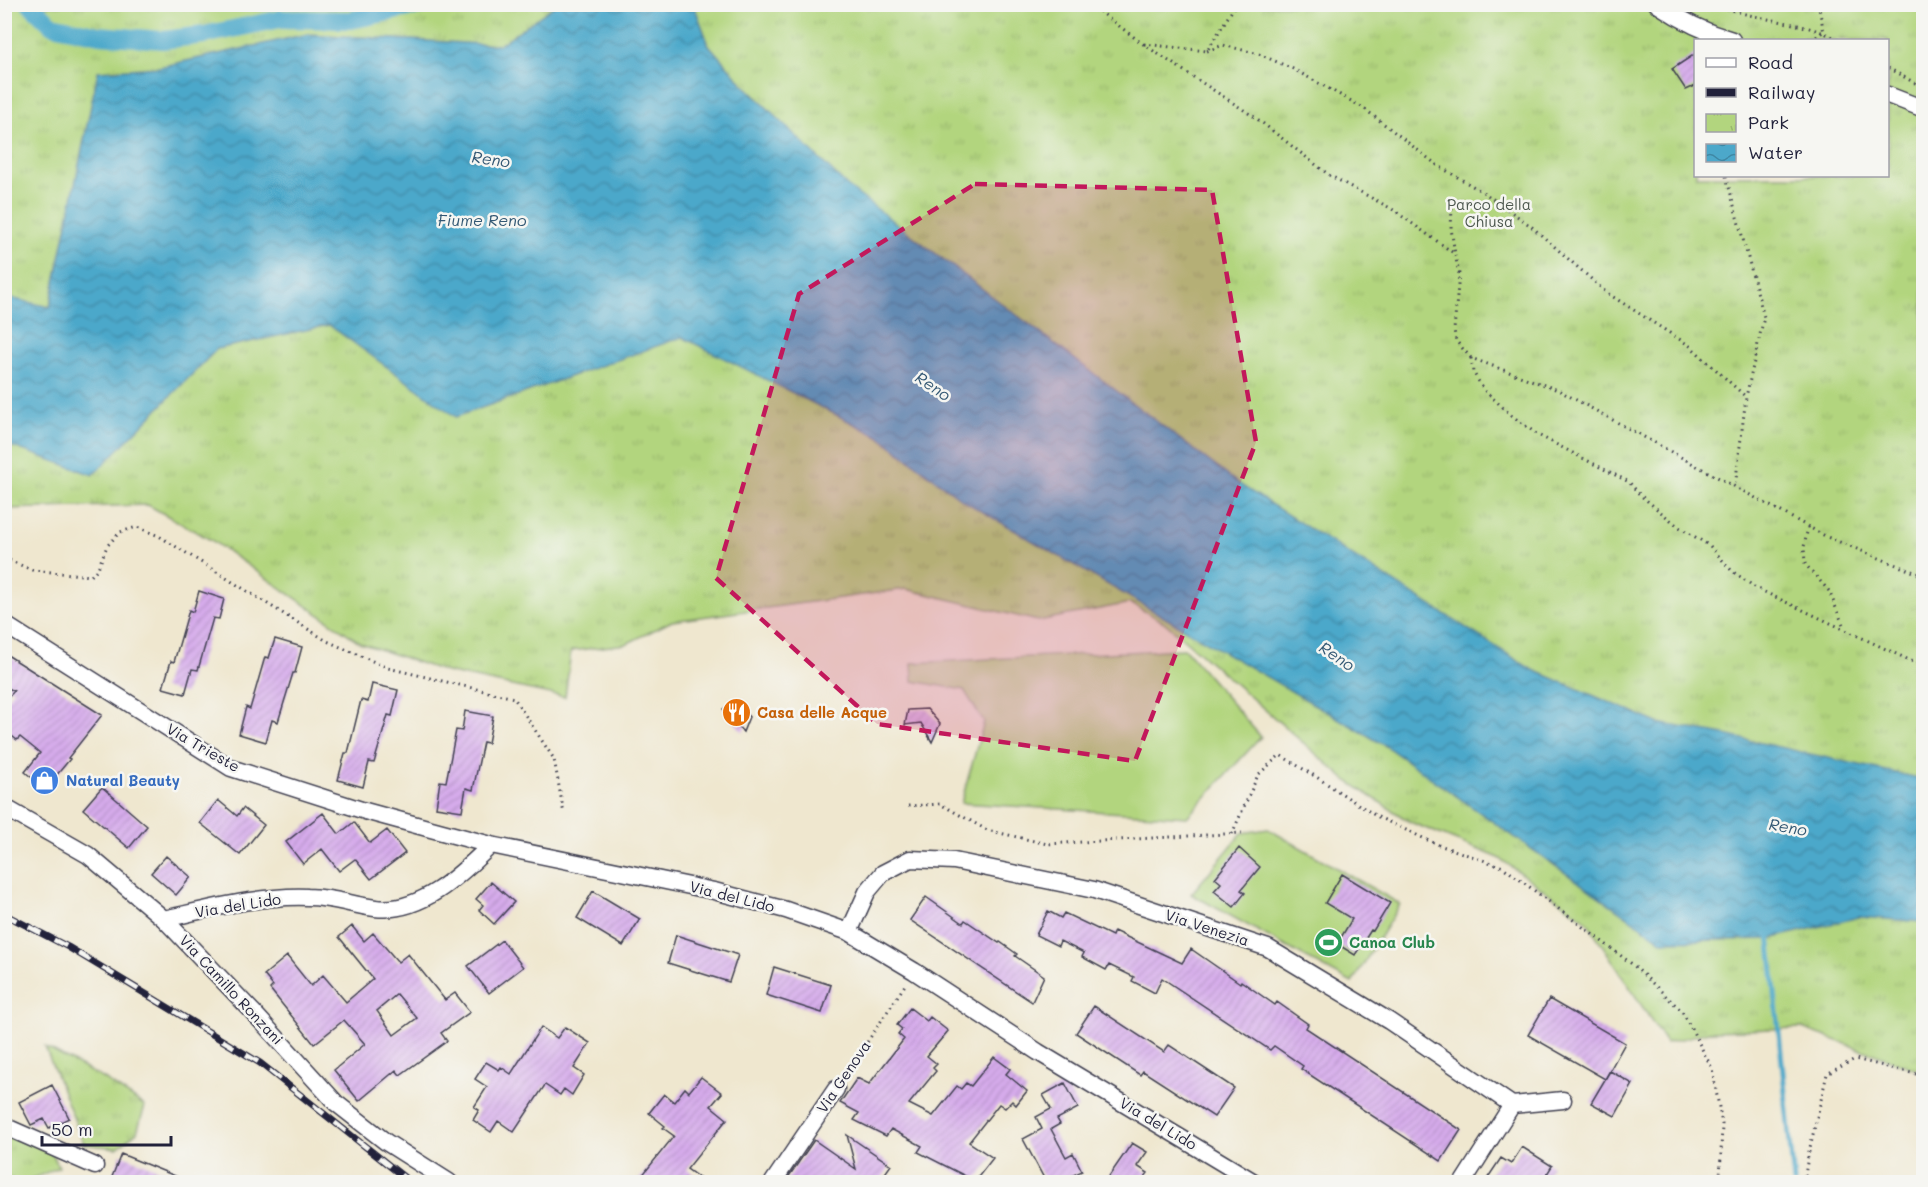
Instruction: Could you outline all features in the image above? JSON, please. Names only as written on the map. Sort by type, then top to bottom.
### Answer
[{"type":"street","points":[[1657,4],[1682,22],[1728,39]]},
{"type":"street","points":[[1889,96],[1923,109]]},
{"type":"street","name":"Via Trieste","points":[[4,624],[231,768],[365,811],[491,845]]},
{"type":"street","name":"Via Camillo Ronzani","points":[[4,807],[88,855],[164,919],[336,1103],[386,1142],[449,1182]]},
{"type":"street","name":"Via del Lido","points":[[164,919],[256,900],[309,896],[357,906],[392,909],[410,904],[433,893],[462,873],[491,845],[714,891],[786,910],[849,932],[914,971],[1038,1052],[1254,1182]]},
{"type":"street","name":"Via Venezia","points":[[849,932],[867,892],[883,873],[910,859],[954,861],[1094,890],[1268,948],[1389,1021],[1512,1105]]},
{"type":"street","name":"Via Genova","points":[[773,1182],[836,1089]]},
{"type":"street","points":[[1463,1182],[1512,1105],[1563,1100]]},
{"type":"street","points":[[4,1126],[95,1166]]},
{"type":"path","points":[[1090,4],[1143,44],[1256,118],[1329,175],[1392,209],[1455,254]]},
{"type":"path","points":[[1207,51],[1236,4]]},
{"type":"path","points":[[1716,4],[1750,16],[1788,22],[1824,32],[1837,39]]},
{"type":"path","points":[[1818,4],[1824,32]]},
{"type":"path","points":[[1813,39],[1824,32]]},
{"type":"path","points":[[1143,44],[1207,51],[1223,45],[1259,54],[1293,69],[1362,107],[1437,165],[1486,194],[1531,226],[1607,293],[1690,346],[1746,397]]},
{"type":"path","points":[[1889,69],[1923,88]]},
{"type":"path","points":[[1726,177],[1764,318],[1746,397],[1735,487]]},
{"type":"path","points":[[1452,208],[1451,228],[1459,274],[1454,330],[1456,340],[1471,358],[1558,390],[1827,537],[1923,576]]},
{"type":"path","points":[[1471,358],[1473,372],[1484,390],[1511,415],[1538,435],[1629,482],[1640,495],[1679,527],[1710,546],[1732,571],[1756,588],[1800,610],[1845,628],[1923,667]]},
{"type":"path","points":[[4,558],[32,570],[91,576],[98,568],[107,546],[120,532],[137,527],[159,536],[327,641],[388,668],[514,698],[554,759],[564,814]]},
{"type":"path","points":[[1808,527],[1804,548],[1805,564],[1829,591],[1845,628]]},
{"type":"path","points":[[1232,834],[1258,775],[1280,755],[1376,816],[1436,844],[1503,867],[1632,964],[1682,1011],[1712,1068],[1722,1124],[1720,1182]]},
{"type":"path","points":[[908,806],[940,804],[987,830],[1047,844],[1242,833]]},
{"type":"path","name":"Via Genova","points":[[836,1089],[914,971]]},
{"type":"path","points":[[1804,1182],[1827,1074],[1855,1059],[1923,1076]]},
{"type":"highlighted area","points":[[975,184],[1212,190],[1256,442],[1135,761],[877,724],[716,578],[799,294]]},
{"type":"green space","name":"Parco della Chiusa","points":[[4,5],[1923,5],[1923,1072],[1802,1028],[1712,1031],[1666,1043],[1586,920],[1499,858],[1410,822],[1346,780],[1164,622],[1130,603],[1038,621],[906,589],[672,621],[626,644],[571,651],[565,697],[446,672],[361,643],[211,540],[148,505],[5,509]]},
{"type":"green space","points":[[1185,649],[1261,737],[1187,817],[961,803],[984,722],[964,690],[913,681],[912,663]]},
{"type":"green space","name":"Canoa Club","points":[[1268,829],[1400,904],[1352,983],[1191,894],[1242,833]]},
{"type":"green space","points":[[45,1047],[104,1079],[145,1106],[137,1132],[117,1148],[84,1144]]},
{"type":"green space","points":[[4,1118],[28,1127],[44,1138],[59,1167],[26,1182],[5,1182]]},
{"type":"water","name":"Fiume Reno","points":[[557,4],[694,5],[709,45],[744,85],[847,186],[1239,484],[1531,669],[1658,723],[1725,735],[1923,779],[1923,922],[1859,917],[1769,939],[1662,941],[1384,745],[962,500],[880,437],[682,337],[456,417],[329,325],[217,349],[93,475],[5,444],[5,297],[50,307],[98,71],[159,67],[308,34],[499,45]]},
{"type":"building","points":[[1694,55],[1694,86],[1686,90],[1672,69]]},
{"type":"building","points":[[199,591],[224,599],[219,619],[213,618],[198,670],[192,669],[185,694],[163,688],[171,661],[174,662],[189,610],[193,612]]},
{"type":"building","points":[[275,639],[302,647],[278,722],[272,720],[266,742],[239,734],[246,707],[250,709],[265,657],[269,658]]},
{"type":"building","points":[[4,653],[102,715],[45,789],[25,772],[40,753],[20,737],[17,740],[4,730],[4,702],[14,691],[4,686]]},
{"type":"building","points":[[372,684],[398,690],[392,716],[388,715],[374,763],[369,762],[363,787],[338,780],[345,753],[348,753],[361,700],[368,702]]},
{"type":"building","name":"Casa delle Acque","points":[[735,700],[749,717],[743,732],[723,709]]},
{"type":"building","points":[[927,709],[940,724],[932,742],[921,723],[905,725],[908,710]]},
{"type":"building","points":[[465,711],[493,716],[488,743],[483,742],[473,790],[466,788],[462,811],[436,807],[440,781],[446,782],[456,730],[462,731]]},
{"type":"building","points":[[102,787],[147,826],[129,848],[83,809]]},
{"type":"building","points":[[218,800],[237,816],[243,808],[264,825],[240,855],[200,823]]},
{"type":"building","points":[[323,813],[339,834],[354,822],[370,843],[387,830],[405,853],[371,879],[355,859],[339,871],[322,849],[303,864],[286,842]]},
{"type":"building","points":[[1239,848],[1260,867],[1241,890],[1245,893],[1234,907],[1214,891],[1221,883],[1215,878]]},
{"type":"building","points":[[166,856],[191,877],[176,895],[151,873]]},
{"type":"building","points":[[1342,874],[1390,903],[1355,955],[1337,944],[1352,919],[1325,903]]},
{"type":"building","points":[[491,882],[514,902],[494,924],[479,910],[483,905],[476,899]]},
{"type":"building","points":[[593,891],[640,919],[623,946],[577,918]]},
{"type":"building","points":[[926,897],[963,923],[965,920],[1000,942],[1017,954],[1015,956],[1044,976],[1032,1002],[910,920]]},
{"type":"building","points":[[1048,911],[1061,918],[1064,913],[1112,936],[1114,931],[1182,963],[1191,949],[1275,1005],[1277,1002],[1308,1024],[1306,1028],[1461,1130],[1441,1161],[1301,1069],[1303,1066],[1274,1046],[1270,1050],[1162,978],[1155,993],[1132,981],[1134,977],[1109,965],[1106,970],[1082,957],[1084,953],[1060,941],[1058,946],[1036,935]]},
{"type":"building","points":[[352,926],[364,941],[373,933],[398,962],[408,954],[445,1000],[455,993],[470,1012],[441,1033],[447,1041],[400,1075],[396,1070],[359,1101],[334,1070],[365,1044],[344,1020],[314,1044],[270,989],[273,986],[264,975],[287,956],[311,986],[323,975],[346,1002],[373,979],[339,937]],"holes":[[[397,994],[417,1018],[394,1035],[377,1011]]]},
{"type":"building","points":[[676,935],[738,955],[729,982],[668,963]]},
{"type":"building","points":[[502,940],[523,967],[489,993],[468,966]]},
{"type":"building","points":[[774,967],[831,985],[822,1013],[766,995]]},
{"type":"building","points":[[1549,999],[1625,1043],[1605,1079],[1528,1035]]},
{"type":"building","points":[[1094,1006],[1164,1052],[1169,1045],[1234,1088],[1214,1117],[1143,1071],[1140,1075],[1076,1033]]},
{"type":"building","points":[[910,1008],[927,1021],[930,1017],[948,1031],[927,1056],[937,1064],[933,1068],[936,1071],[909,1104],[933,1116],[957,1086],[961,1089],[966,1083],[971,1086],[994,1057],[1010,1069],[1006,1074],[1027,1091],[1016,1105],[1012,1101],[1005,1108],[999,1104],[969,1142],[993,1158],[975,1181],[918,1152],[922,1146],[891,1129],[886,1136],[854,1120],[859,1113],[840,1103],[857,1078],[869,1084],[904,1039],[898,1034],[902,1029],[897,1025]]},
{"type":"building","points":[[541,1027],[557,1038],[565,1027],[590,1043],[574,1068],[584,1075],[572,1095],[564,1089],[560,1095],[545,1085],[514,1132],[498,1121],[491,1132],[473,1120],[479,1110],[474,1107],[487,1087],[475,1079],[486,1062],[499,1070],[501,1067],[511,1074]]},
{"type":"building","points":[[1610,1071],[1633,1084],[1615,1116],[1591,1103]]},
{"type":"building","points":[[701,1077],[722,1093],[711,1106],[727,1119],[687,1169],[705,1182],[637,1182],[674,1136],[649,1113],[664,1094],[674,1102],[685,1088],[689,1092]]},
{"type":"building","points":[[1065,1083],[1078,1108],[1057,1119],[1060,1124],[1051,1129],[1066,1157],[1073,1153],[1082,1171],[1059,1182],[1046,1182],[1023,1139],[1042,1129],[1036,1117],[1051,1109],[1043,1095]]},
{"type":"building","points":[[52,1085],[69,1118],[49,1128],[44,1119],[31,1125],[19,1102]]},
{"type":"building","points":[[847,1135],[891,1165],[879,1182],[785,1182],[814,1140],[856,1169]]},
{"type":"building","points":[[1132,1143],[1147,1152],[1137,1166],[1148,1173],[1141,1182],[1105,1182]]},
{"type":"building","points":[[1522,1147],[1552,1166],[1542,1182],[1485,1182],[1501,1158],[1511,1164]]},
{"type":"building","points":[[121,1154],[190,1182],[110,1182]]},
{"type":"waterway","points":[[30,4],[52,25],[99,35],[163,40],[204,35],[281,19],[351,20],[428,4]]},
{"type":"waterway","points":[[1769,933],[1794,1182]]},
{"type":"railway","points":[[4,914],[68,947],[260,1063],[410,1182]]},
{"type":"place","name":"Casa delle Acque","points":[[736,713]]},
{"type":"place","name":"Natural Beauty","points":[[45,781]]},
{"type":"place","name":"Canoa Club","points":[[1328,943]]},
{"type":"water label","name":"Reno","points":[[491,159]]},
{"type":"water label","name":"Reno","points":[[933,386]]},
{"type":"water label","name":"Reno","points":[[1337,656]]},
{"type":"water label","name":"Reno","points":[[1788,827]]}]
